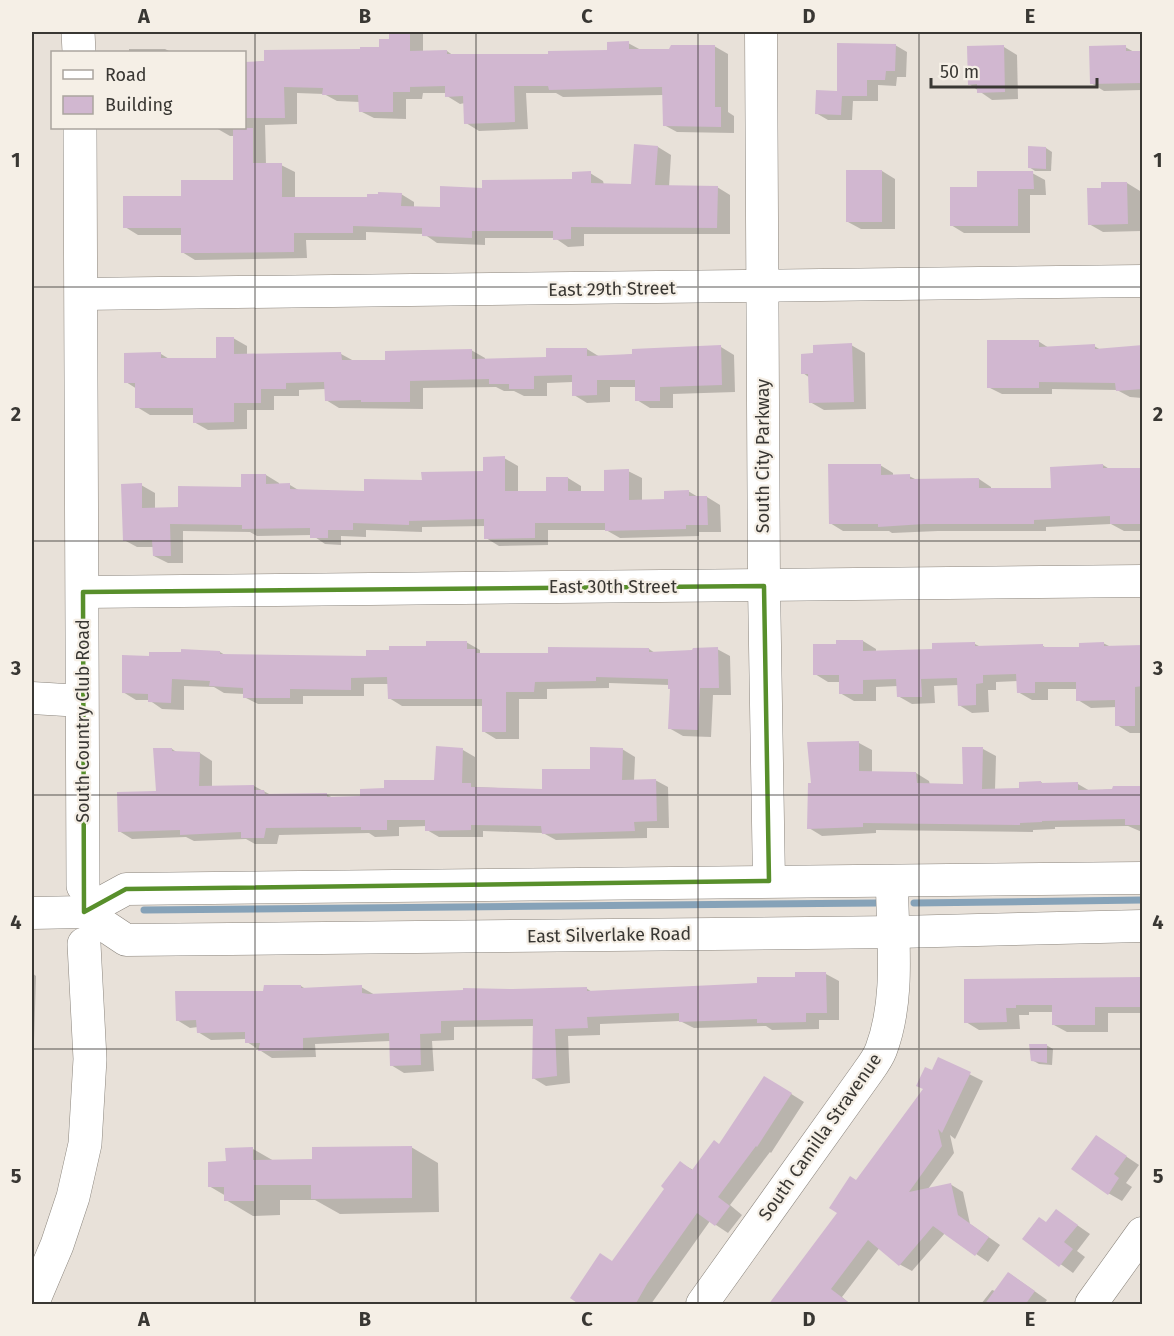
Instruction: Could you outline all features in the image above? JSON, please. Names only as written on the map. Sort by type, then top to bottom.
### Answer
[{"type":"main road","points":[[78,32],[79,51]]},
{"type":"main road","name":"South Country Club Road","points":[[80,129],[84,899]]},
{"type":"main road","name":"South Country Club Road","points":[[32,1305],[74,1197],[85,1144],[90,1059],[84,944]]},
{"type":"street","name":"South City Parkway","points":[[761,32],[764,586],[769,881]]},
{"type":"street","name":"East 29th Street","points":[[81,294],[1143,281]]},
{"type":"street","name":"East 30th Street","points":[[83,592],[1143,581]]},
{"type":"street","points":[[32,698],[82,701]]},
{"type":"street","points":[[32,913],[126,889],[1143,878]]},
{"type":"street","name":"South Camilla Stravenue","points":[[702,1305],[880,1052],[890,1020],[893,987],[892,880]]},
{"type":"street","name":"East Silverlake Road","points":[[84,899],[126,940],[892,932],[1143,926]]},
{"type":"street","name":"South Country Club Road","points":[[84,899],[84,944]]},
{"type":"street","points":[[1091,1305],[1143,1233]]},
{"type":"highlighted area","points":[[764,586],[769,881],[126,889],[84,912],[83,592]]},
{"type":"building","points":[[389,32],[410,32],[410,51],[447,50],[447,54],[548,54],[548,51],[607,50],[607,42],[629,41],[629,49],[669,49],[671,45],[715,45],[715,107],[721,107],[721,127],[663,126],[662,87],[549,90],[548,86],[514,86],[515,122],[464,124],[463,96],[445,97],[445,86],[410,87],[410,92],[393,92],[393,112],[359,112],[358,95],[322,95],[323,88],[284,87],[285,118],[246,118],[246,62],[264,61],[264,50],[360,49],[360,47],[379,47],[379,39],[389,39]]},
{"type":"building","points":[[837,43],[896,44],[895,71],[886,71],[885,80],[867,80],[867,96],[842,96],[841,115],[815,114],[816,90],[837,91]]},
{"type":"building","points":[[1004,45],[1005,92],[977,93],[977,84],[968,85],[967,46]]},
{"type":"building","points":[[1126,45],[1126,51],[1143,51],[1143,83],[1090,84],[1089,46]]},
{"type":"building","points":[[253,128],[253,163],[282,163],[282,197],[367,197],[367,194],[378,194],[378,192],[402,193],[401,206],[440,207],[440,186],[482,188],[482,180],[572,179],[572,172],[591,171],[591,183],[631,184],[634,144],[658,146],[655,185],[718,186],[717,228],[571,227],[571,239],[553,240],[553,231],[472,231],[472,238],[422,236],[422,228],[353,226],[353,233],[294,233],[294,252],[181,253],[181,228],[123,228],[123,196],[181,196],[181,180],[233,180],[233,129]]},
{"type":"building","points":[[1028,146],[1046,147],[1046,169],[1028,168]]},
{"type":"building","points":[[846,170],[882,170],[882,222],[846,222]]},
{"type":"building","points":[[977,171],[1033,171],[1034,189],[1018,189],[1018,226],[950,226],[950,187],[977,187]]},
{"type":"building","points":[[1101,182],[1127,182],[1128,224],[1088,225],[1087,188],[1101,188]]},
{"type":"building","points":[[216,337],[234,337],[234,354],[341,352],[342,360],[385,360],[385,351],[472,349],[472,359],[546,357],[546,348],[587,348],[587,356],[632,354],[632,349],[721,345],[722,385],[660,387],[660,401],[635,401],[635,380],[597,380],[597,395],[572,396],[572,375],[534,376],[534,389],[509,389],[509,384],[489,384],[489,379],[410,381],[410,402],[361,402],[361,400],[325,401],[324,382],[286,383],[286,389],[261,389],[261,403],[234,403],[234,422],[193,423],[193,408],[135,408],[135,383],[124,383],[124,353],[161,352],[161,358],[216,358]]},
{"type":"building","points":[[987,340],[1039,340],[1039,347],[1095,344],[1095,349],[1143,345],[1143,389],[1116,391],[1115,383],[1039,382],[1039,388],[987,388]]},
{"type":"building","points":[[852,343],[854,402],[809,403],[808,374],[801,374],[801,354],[813,353],[813,345]]},
{"type":"building","points":[[505,456],[505,491],[546,491],[546,477],[568,477],[568,491],[604,491],[604,470],[629,469],[629,500],[664,499],[664,491],[689,490],[689,496],[707,496],[708,525],[686,525],[686,529],[605,531],[605,523],[535,523],[535,538],[484,539],[484,519],[409,521],[409,525],[353,523],[353,530],[328,530],[328,538],[310,538],[310,528],[242,529],[242,525],[170,524],[171,556],[153,556],[152,540],[123,541],[121,484],[142,483],[142,508],[178,507],[178,486],[241,487],[241,474],[266,474],[266,484],[290,483],[290,489],[364,491],[364,479],[422,480],[421,472],[483,471],[483,457]]},
{"type":"building","points":[[828,464],[881,464],[881,475],[910,474],[910,479],[979,478],[979,488],[1051,488],[1050,467],[1103,464],[1103,468],[1143,468],[1143,524],[1110,524],[1110,516],[1034,520],[1034,524],[924,524],[878,527],[878,524],[829,524]]},
{"type":"building","points":[[836,640],[863,640],[863,651],[932,649],[932,643],[975,642],[975,646],[1043,644],[1043,647],[1079,647],[1079,643],[1104,642],[1104,646],[1143,645],[1143,686],[1135,687],[1135,726],[1115,726],[1115,700],[1076,701],[1076,682],[1035,682],[1035,693],[1017,693],[1016,674],[983,675],[983,683],[976,684],[976,705],[958,706],[957,678],[921,679],[922,697],[897,697],[896,679],[863,680],[863,694],[839,694],[839,675],[813,675],[813,644],[836,644]]},
{"type":"building","points":[[426,641],[467,641],[467,649],[476,649],[476,653],[548,653],[548,647],[649,648],[649,652],[718,647],[719,688],[700,688],[698,730],[668,729],[670,689],[668,689],[668,679],[596,677],[596,681],[535,682],[534,692],[506,692],[506,732],[482,732],[482,699],[388,699],[387,677],[351,678],[351,690],[290,689],[290,698],[243,698],[243,688],[209,686],[210,681],[172,679],[171,703],[148,702],[148,694],[122,693],[122,655],[149,656],[149,652],[181,652],[181,649],[220,651],[220,654],[366,656],[366,650],[389,650],[389,646],[426,646]]},
{"type":"building","points":[[859,741],[859,771],[916,772],[917,783],[963,784],[962,747],[983,747],[982,789],[1019,788],[1019,782],[1041,781],[1041,783],[1078,782],[1078,790],[1140,786],[1140,791],[1143,791],[1143,825],[1125,825],[1125,819],[1042,821],[1020,823],[1020,825],[863,823],[863,827],[807,829],[808,783],[811,783],[807,742]]},
{"type":"building","points":[[436,746],[463,748],[462,783],[471,783],[471,787],[542,789],[542,769],[590,769],[590,747],[623,748],[622,780],[656,779],[657,821],[634,822],[635,831],[542,834],[541,826],[471,825],[471,830],[425,831],[425,820],[387,820],[387,830],[361,830],[361,827],[266,828],[264,838],[241,838],[241,832],[180,835],[180,830],[118,832],[117,792],[156,791],[153,748],[200,752],[199,786],[254,785],[254,790],[264,790],[265,794],[327,793],[327,797],[360,796],[360,789],[384,788],[384,780],[434,780]]},
{"type":"building","points":[[795,972],[826,972],[827,1013],[806,1013],[806,1022],[757,1023],[757,1019],[679,1022],[679,1013],[587,1017],[588,1028],[555,1029],[557,1076],[532,1079],[533,1019],[441,1021],[441,1033],[420,1034],[421,1065],[390,1066],[389,1033],[303,1038],[303,1050],[258,1051],[260,1043],[245,1043],[245,1032],[197,1033],[196,1020],[176,1021],[175,991],[263,991],[264,985],[301,985],[301,988],[362,985],[362,993],[369,994],[463,990],[463,988],[587,987],[587,991],[757,983],[757,977],[795,977]]},
{"type":"building","points":[[1143,977],[1143,1007],[1095,1007],[1095,1025],[1052,1025],[1052,1005],[1016,1005],[1016,1008],[1006,1008],[1007,1022],[964,1023],[964,979]]},
{"type":"building","points":[[1029,1044],[1047,1044],[1047,1063],[1031,1061]]},
{"type":"building","points":[[938,1057],[971,1072],[942,1133],[938,1129],[942,1146],[909,1192],[951,1183],[958,1215],[989,1237],[975,1256],[933,1226],[899,1266],[868,1240],[831,1289],[852,1305],[768,1305],[837,1213],[829,1208],[850,1176],[856,1180],[923,1089],[916,1086],[925,1067],[932,1070]]},
{"type":"building","points":[[764,1076],[792,1093],[757,1147],[718,1197],[730,1206],[715,1226],[697,1213],[635,1305],[580,1305],[570,1298],[600,1253],[612,1261],[664,1189],[661,1186],[680,1161],[692,1170],[714,1140],[719,1144]]},
{"type":"building","points":[[1096,1135],[1127,1156],[1114,1174],[1119,1178],[1108,1195],[1071,1169]]},
{"type":"building","points":[[412,1146],[412,1198],[311,1199],[311,1185],[254,1185],[254,1201],[224,1201],[224,1187],[208,1187],[208,1162],[226,1161],[225,1148],[253,1147],[253,1160],[312,1159],[312,1147]]},
{"type":"building","points":[[1056,1209],[1078,1225],[1064,1242],[1073,1249],[1059,1267],[1022,1239],[1039,1217],[1046,1222]]},
{"type":"building","points":[[1008,1272],[1035,1291],[1025,1305],[984,1305]]},
{"type":"waterway","points":[[914,903],[1142,900]]},
{"type":"waterway","points":[[144,910],[877,903]]}]
